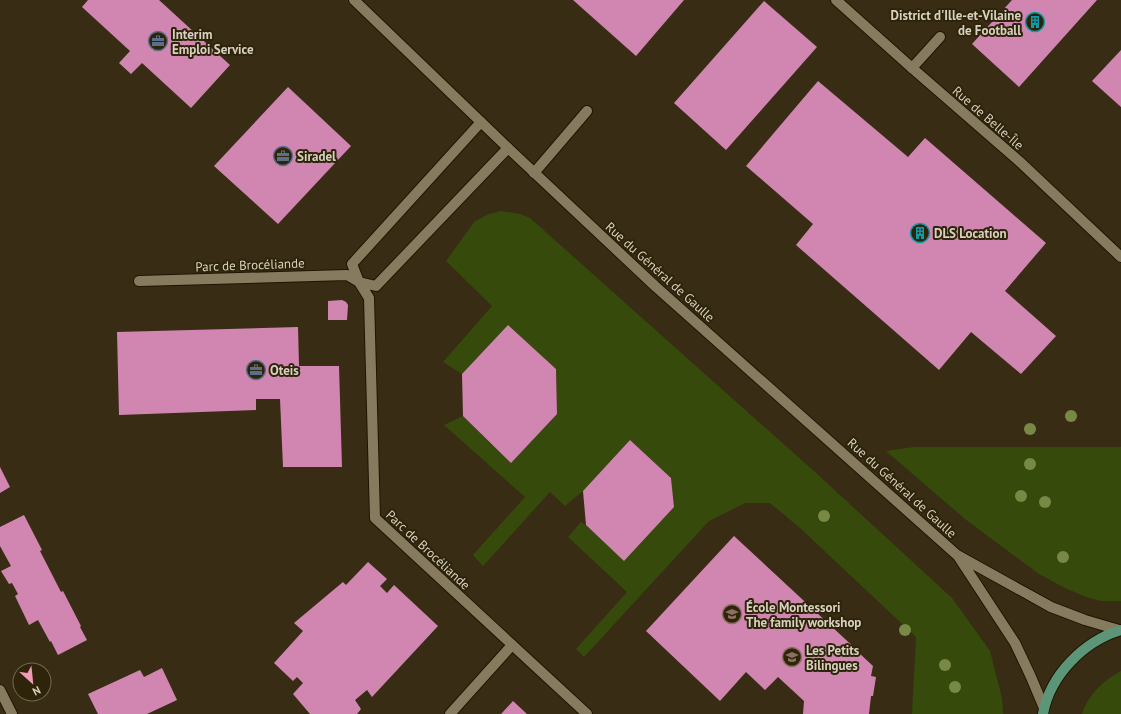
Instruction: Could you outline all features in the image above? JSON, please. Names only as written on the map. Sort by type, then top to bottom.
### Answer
[{"type":"main road","points":[[1044,711],[1055,682],[1072,659],[1094,642],[1120,630]]},
{"type":"street","name":"Rue du Général de Gaulle","points":[[354,0],[654,286],[957,555],[1051,606],[1085,620],[1120,630]]},
{"type":"street","name":"Rue de Belle-Île","points":[[836,0],[1018,162],[1121,257]]},
{"type":"street","points":[[912,68],[940,37]]},
{"type":"street","points":[[534,172],[587,112]]},
{"type":"street","name":"Parc de Brocéliande","points":[[481,122],[352,264],[359,282],[369,298],[375,518],[587,714]]},
{"type":"street","name":"Parc de Brocéliande","points":[[139,281],[347,275],[359,282],[376,286],[508,148]]},
{"type":"street","name":"Rue du Général de Gaulle","points":[[957,555],[1015,643],[1044,711]]},
{"type":"street","points":[[450,714],[512,645]]},
{"type":"street","points":[[0,690],[12,714]]},
{"type":"green space","points":[[501,211],[520,214],[530,218],[816,473],[952,598],[990,651],[1002,698],[1003,714],[912,714],[916,637],[800,528],[770,503],[745,503],[709,521],[584,657],[576,649],[627,592],[568,537],[581,522],[624,560],[674,507],[671,478],[630,440],[583,491],[565,506],[550,492],[483,566],[473,555],[525,497],[444,425],[463,416],[557,414],[556,369],[508,325],[462,374],[443,362],[492,306],[446,261],[475,221],[489,214]]},
{"type":"green space","points":[[914,447],[1121,447],[1121,601],[1102,601],[1086,597],[1039,574],[965,519],[886,451]]},
{"type":"green space","points":[[1121,671],[1121,714],[1082,714],[1092,694]]},
{"type":"building","points":[[88,0],[159,0],[230,65],[191,108],[142,63],[131,74],[119,63],[130,51],[82,7]]},
{"type":"building","points":[[573,0],[684,0],[636,56]]},
{"type":"building","name":"District d'Ille-et-Vilaine de Football","points":[[1012,0],[1097,0],[1019,87],[972,44]]},
{"type":"building","points":[[764,1],[817,47],[726,150],[674,103]]},
{"type":"building","points":[[1121,50],[1121,107],[1092,81]]},
{"type":"building","name":"DLS Location","points":[[818,81],[908,157],[925,138],[1046,243],[1005,291],[1056,336],[1021,374],[971,332],[939,370],[796,245],[813,224],[746,166]]},
{"type":"building","name":"Siradel","points":[[288,87],[351,146],[278,224],[214,166]]},
{"type":"building","points":[[342,300],[348,305],[347,320],[328,320],[328,301]]},
{"type":"building","points":[[508,325],[556,369],[557,414],[511,463],[463,416],[462,374]]},
{"type":"building","points":[[298,327],[299,366],[339,366],[342,467],[283,467],[280,399],[256,399],[256,410],[119,415],[117,332]]},
{"type":"building","points":[[630,440],[671,478],[674,507],[624,561],[586,525],[583,491]]},
{"type":"building","points":[[0,467],[10,487],[0,493]]},
{"type":"building","points":[[24,515],[42,550],[40,551],[61,592],[63,591],[87,640],[58,655],[38,620],[29,625],[15,596],[18,594],[12,583],[9,584],[1,571],[11,566],[0,546],[0,527]]},
{"type":"building","points":[[734,536],[873,666],[871,676],[876,677],[873,696],[871,696],[869,714],[803,714],[804,701],[778,677],[765,690],[746,672],[720,701],[646,631]]},
{"type":"building","points":[[368,562],[387,579],[380,586],[387,593],[394,585],[438,626],[372,697],[367,690],[355,700],[361,709],[357,714],[310,714],[293,694],[303,683],[297,677],[293,681],[274,663],[303,631],[294,623],[343,582],[346,585]]},
{"type":"building","points":[[162,668],[177,700],[147,714],[98,714],[88,694],[140,670],[144,677]]},
{"type":"building","points":[[513,701],[527,714],[501,714]]},
{"type":"place","name":"District d'Ille-et-Vilaine de Football","points":[[1035,22]]},
{"type":"place","name":"Interim Emploi Service","points":[[158,41]]},
{"type":"place","name":"Siradel","points":[[283,156]]},
{"type":"place","name":"DLS Location","points":[[920,233]]},
{"type":"place","name":"Oteis","points":[[256,370]]},
{"type":"place","name":"École Montessori The family workshop","points":[[732,614]]},
{"type":"place","name":"Les Petits Bilingues","points":[[792,657]]}]
